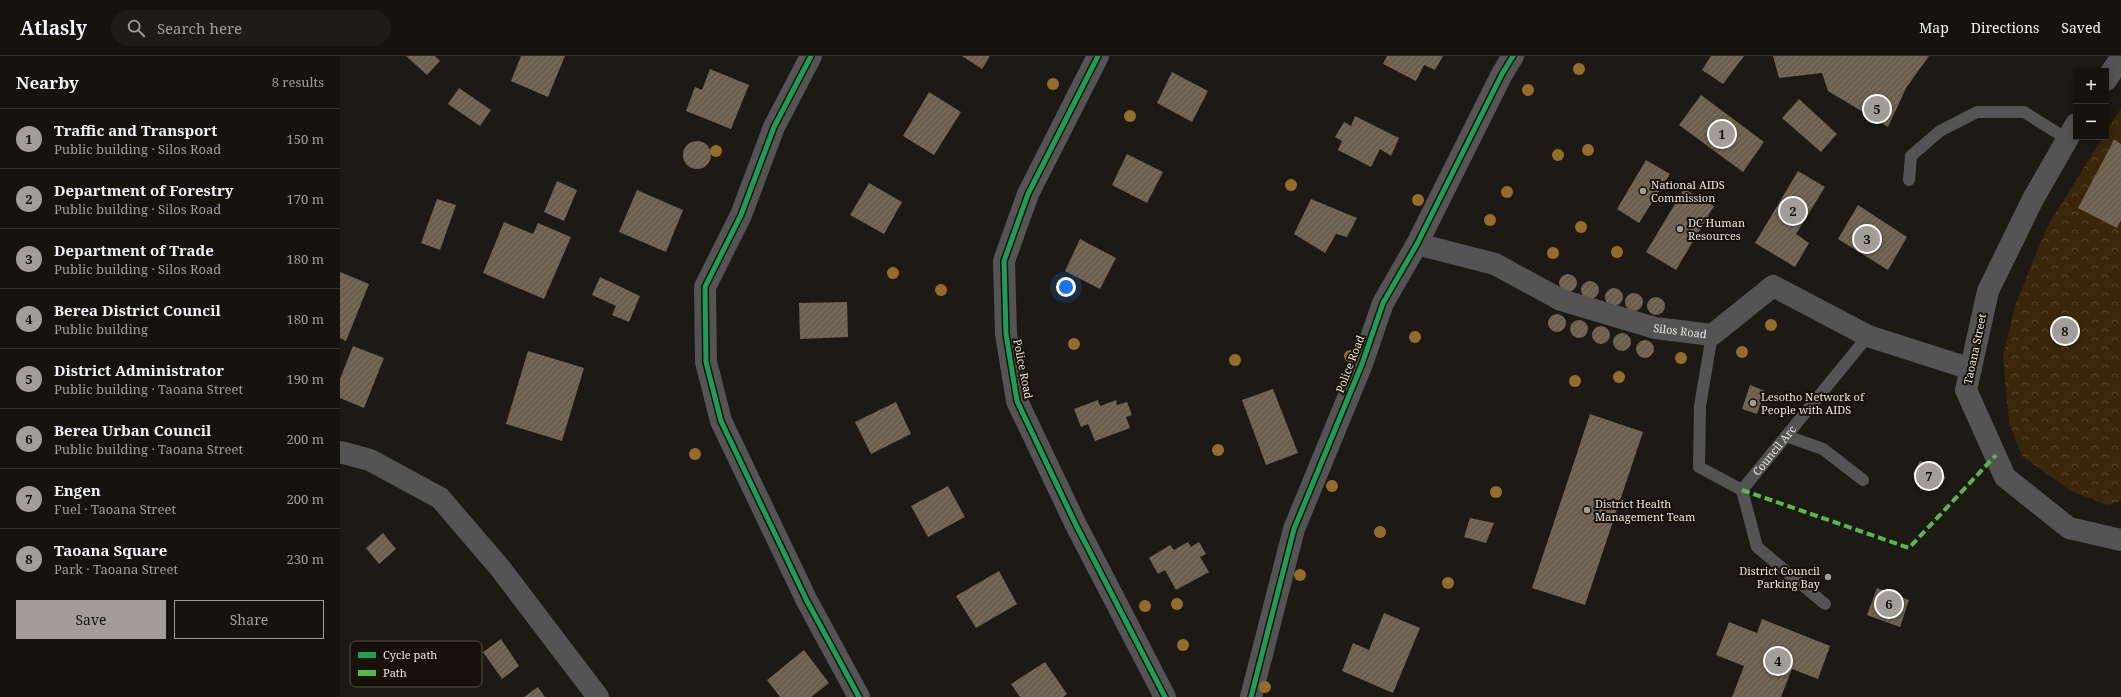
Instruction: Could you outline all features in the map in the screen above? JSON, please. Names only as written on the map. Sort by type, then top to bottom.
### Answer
[{"type":"street","points":[[811,56],[774,127],[741,215],[705,287],[706,362],[721,421],[807,601],[859,697]]},
{"type":"street","name":"Police Road","points":[[1098,56],[1028,194],[1004,261],[1006,334],[1017,401],[1076,524],[1165,697]]},
{"type":"street","name":"Police Road","points":[[1251,697],[1294,529],[1362,364],[1383,303],[1417,244],[1502,74],[1513,56]]},
{"type":"street","points":[[2109,76],[2121,58]]},
{"type":"street","name":"Taoana Street","points":[[2072,132],[2033,199],[1988,290],[1966,390],[2005,477],[2069,528],[2121,540]]},
{"type":"street","name":"Silos Road","points":[[1417,244],[1495,264],[1561,300],[1655,328],[1712,335],[1773,286],[1868,336],[1971,369]]},
{"type":"street","points":[[340,452],[370,460],[440,498],[500,568],[598,697]]},
{"type":"lane","points":[[1908,180],[1910,156],[1940,131],[1977,112],[2024,112],[2072,132]]},
{"type":"lane","points":[[1712,335],[1700,406],[1699,467],[1742,490],[1757,547],[1825,604]]},
{"type":"lane","name":"Council Arc","points":[[1742,490],[1868,336]]},
{"type":"lane","points":[[1786,436],[1823,449],[1863,480]]},
{"type":"green space","points":[[2121,108],[2121,501],[2107,505],[2071,491],[2022,456],[2009,423],[2003,356],[2015,306],[2047,227],[2101,140],[2109,140],[2109,127]]},
{"type":"building","points":[[406,56],[435,56],[440,61],[427,75]]},
{"type":"building","points":[[521,56],[565,56],[548,97],[511,81]]},
{"type":"building","points":[[962,56],[990,56],[982,69]]},
{"type":"building","points":[[1387,56],[1443,56],[1435,70],[1424,65],[1416,81],[1383,64]]},
{"type":"building","points":[[1711,56],[1744,56],[1723,84],[1702,70]]},
{"type":"building","points":[[1773,56],[1929,56],[1906,88],[1888,127],[1828,91],[1822,73],[1779,78]]},
{"type":"building","points":[[710,69],[749,85],[731,129],[686,111],[695,87],[702,90]]},
{"type":"building","points":[[1172,72],[1208,91],[1192,122],[1157,103]]},
{"type":"building","points":[[459,88],[491,110],[480,126],[448,104]]},
{"type":"building","points":[[929,92],[961,112],[934,155],[903,136]]},
{"type":"building","points":[[1701,95],[1764,142],[1743,172],[1679,125]]},
{"type":"building","points":[[1799,99],[1837,134],[1821,152],[1782,118]]},
{"type":"building","points":[[1355,116],[1399,138],[1391,156],[1380,149],[1371,167],[1338,150],[1342,141],[1335,137],[1344,122],[1351,126]]},
{"type":"building","points":[[2114,140],[2121,144],[2121,220],[2117,228],[2078,208]]},
{"type":"building","points":[[697,141],[707,145],[711,155],[707,165],[697,169],[687,165],[683,155],[687,145]]},
{"type":"building","points":[[1127,154],[1163,172],[1147,203],[1112,185]]},
{"type":"building","name":"National AIDS Commission","points":[[1646,160],[1670,174],[1639,223],[1617,209]]},
{"type":"building","points":[[1798,171],[1825,187],[1796,234],[1809,243],[1795,267],[1755,243]]},
{"type":"building","points":[[557,181],[577,190],[564,221],[544,212]]},
{"type":"building","points":[[869,183],[902,202],[884,234],[850,215]]},
{"type":"building","name":"DC Human Resources","points":[[1684,189],[1714,206],[1676,270],[1646,252]]},
{"type":"building","points":[[637,190],[683,210],[666,252],[619,232]]},
{"type":"building","points":[[437,199],[456,205],[440,250],[421,243]]},
{"type":"building","points":[[1311,199],[1357,218],[1347,237],[1336,234],[1325,253],[1294,234]]},
{"type":"building","points":[[1858,205],[1907,237],[1888,270],[1838,239]]},
{"type":"building","points":[[504,222],[533,234],[538,223],[571,237],[544,299],[483,273]]},
{"type":"building","points":[[1080,239],[1116,258],[1100,289],[1065,271]]},
{"type":"building","points":[[340,272],[369,284],[346,341],[340,338]]},
{"type":"building","points":[[1568,274],[1574,277],[1577,283],[1574,289],[1568,292],[1562,289],[1559,283],[1562,277]]},
{"type":"building","points":[[600,277],[640,296],[629,322],[612,315],[616,306],[592,295]]},
{"type":"building","points":[[1590,281],[1596,284],[1599,290],[1596,296],[1590,299],[1584,296],[1581,290],[1584,284]]},
{"type":"building","points":[[1614,288],[1620,291],[1623,297],[1620,303],[1614,306],[1608,303],[1605,297],[1608,291]]},
{"type":"building","points":[[1634,293],[1640,296],[1643,302],[1640,308],[1634,311],[1628,308],[1625,302],[1628,296]]},
{"type":"building","points":[[1656,297],[1662,300],[1665,306],[1662,312],[1656,315],[1650,312],[1647,306],[1650,300]]},
{"type":"building","points":[[847,302],[848,337],[800,339],[799,303]]},
{"type":"building","points":[[1557,314],[1563,317],[1566,323],[1563,329],[1557,332],[1551,329],[1548,323],[1551,317]]},
{"type":"building","points":[[1579,320],[1585,323],[1588,329],[1585,335],[1579,338],[1573,335],[1570,329],[1573,323]]},
{"type":"building","points":[[1601,326],[1607,329],[1610,335],[1607,341],[1601,344],[1595,341],[1592,335],[1595,329]]},
{"type":"building","points":[[1622,333],[1628,336],[1631,342],[1628,348],[1622,351],[1616,348],[1613,342],[1616,336]]},
{"type":"building","points":[[1645,340],[1651,343],[1654,349],[1651,355],[1645,358],[1639,355],[1636,349],[1639,343]]},
{"type":"building","points":[[353,346],[384,358],[364,408],[340,398],[340,379]]},
{"type":"building","points":[[528,351],[584,368],[562,441],[506,424]]},
{"type":"building","points":[[1750,385],[1765,391],[1757,414],[1742,409]]},
{"type":"building","points":[[1273,389],[1298,453],[1266,465],[1242,400]]},
{"type":"building","points":[[1098,400],[1100,406],[1116,400],[1117,405],[1127,402],[1132,415],[1126,417],[1130,428],[1095,441],[1088,424],[1081,427],[1074,409]]},
{"type":"building","points":[[896,402],[911,434],[871,454],[855,422]]},
{"type":"building","name":"District Health Management Team","points":[[1590,414],[1643,432],[1585,605],[1532,588]]},
{"type":"building","points":[[1920,461],[1946,477],[1938,490],[1913,474]]},
{"type":"building","points":[[948,486],[965,517],[928,537],[911,506]]},
{"type":"building","points":[[1470,518],[1494,523],[1486,543],[1464,537]]},
{"type":"building","points":[[383,533],[396,549],[379,564],[366,548]]},
{"type":"building","points":[[1188,542],[1191,547],[1199,542],[1206,554],[1200,557],[1209,572],[1176,590],[1165,570],[1158,574],[1149,558],[1170,545],[1174,550]]},
{"type":"building","points":[[999,571],[1017,604],[976,628],[956,596]]},
{"type":"building","points":[[1877,588],[1909,600],[1900,627],[1867,615]]},
{"type":"building","points":[[1384,613],[1420,628],[1393,693],[1342,671],[1353,643],[1369,650]]},
{"type":"building","points":[[1762,619],[1830,646],[1818,679],[1792,669],[1781,697],[1732,697],[1744,666],[1716,655],[1729,622],[1757,633]]},
{"type":"building","points":[[501,639],[519,666],[502,679],[483,652]]},
{"type":"building","points":[[804,650],[829,683],[811,697],[780,697],[767,680]]},
{"type":"building","points":[[1045,662],[1067,694],[1063,697],[1020,697],[1011,684]]},
{"type":"building","points":[[538,687],[545,697],[524,697]]},
{"type":"marked path","points":[[1742,490],[1909,548],[1996,455]]},
{"type":"cycle path","points":[[811,56],[774,127],[741,215],[705,287],[706,362],[721,421],[807,601],[859,697]]},
{"type":"cycle path","points":[[1098,56],[1028,194],[1004,261],[1006,334],[1017,401],[1076,525],[1165,697]]},
{"type":"cycle path","points":[[1251,697],[1294,529],[1362,364],[1383,303],[1417,244],[1502,74],[1513,56]]},
{"type":"place","name":"District Administrator","points":[[1877,109]]},
{"type":"place","name":"Traffic and Transport","points":[[1722,134]]},
{"type":"place","name":"National AIDS Commission","points":[[1643,191]]},
{"type":"place","name":"Department of Forestry","points":[[1793,211]]},
{"type":"place","name":"DC Human Resources","points":[[1680,229]]},
{"type":"place","name":"Department of Trade","points":[[1867,239]]},
{"type":"place","name":"Taoana Square","points":[[2065,331]]},
{"type":"place","name":"Lesotho Network of People with AIDS","points":[[1753,403]]},
{"type":"place","name":"Engen","points":[[1929,476]]},
{"type":"place","name":"District Health Management Team","points":[[1587,510]]},
{"type":"place","name":"District Council Parking Bay","points":[[1828,577]]},
{"type":"place","name":"Berea Urban Council","points":[[1889,604]]},
{"type":"place","name":"Berea District Council","points":[[1778,661]]}]
